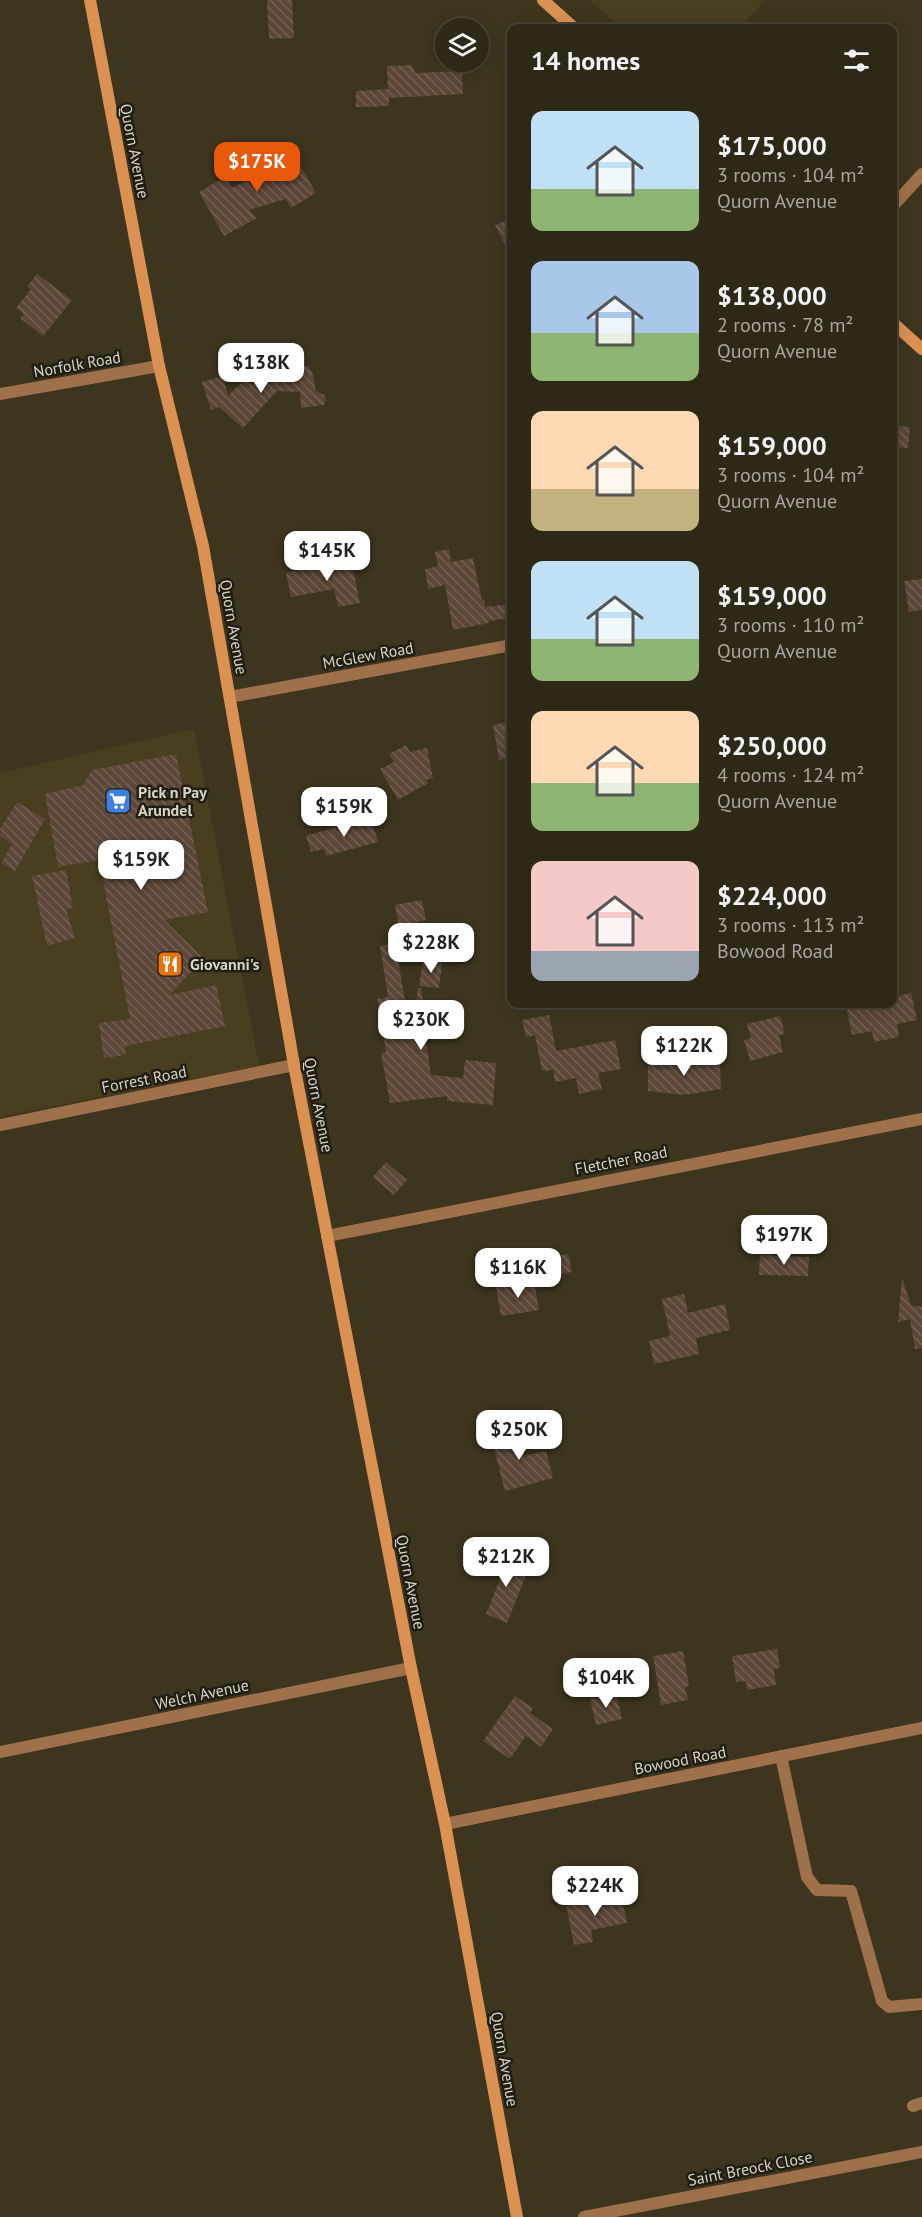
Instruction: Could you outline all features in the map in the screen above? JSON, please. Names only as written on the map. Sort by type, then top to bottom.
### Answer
[{"type":"street","name":"Quorn Avenue","points":[[90,0],[159,366],[203,546],[294,1065],[411,1668],[445,1824],[517,2217]]},
{"type":"street","points":[[543,0],[570,24]]},
{"type":"street","points":[[897,202],[922,174]]},
{"type":"street","points":[[897,326],[922,349]]},
{"type":"street","name":"Norfolk Road","points":[[0,394],[159,366]]},
{"type":"street","name":"McGlew Road","points":[[230,697],[507,646]]},
{"type":"street","name":"Forrest Road","points":[[0,1125],[294,1065]]},
{"type":"street","name":"Fletcher Road","points":[[327,1236],[922,1119]]},
{"type":"street","name":"Welch Avenue","points":[[0,1752],[411,1668]]},
{"type":"street","name":"Bowood Road","points":[[445,1824],[922,1728]]},
{"type":"street","points":[[781,1756],[807,1877],[817,1890],[851,1891],[882,2001],[889,2007],[922,2004]]},
{"type":"street","name":"Saint Breock Close","points":[[584,2217],[922,2152]]},
{"type":"shaded area","points":[[589,0],[765,0],[744,24],[617,24]]},
{"type":"shaded area","points":[[194,729],[259,1066],[0,1117],[0,773]]},
{"type":"building","points":[[267,0],[292,0],[294,38],[269,39]]},
{"type":"building","points":[[412,65],[415,73],[462,72],[463,94],[389,98],[389,106],[356,107],[356,91],[388,89],[387,66]]},
{"type":"building","points":[[291,150],[316,193],[291,208],[286,199],[249,210],[257,218],[224,236],[199,192],[225,177],[232,188],[280,162],[278,158]]},
{"type":"building","points":[[507,220],[507,249],[495,225]]},
{"type":"building","points":[[37,274],[72,300],[43,336],[20,318],[24,314],[16,308],[31,289],[27,287]]},
{"type":"building","points":[[301,366],[308,366],[312,372],[316,391],[324,395],[326,400],[324,405],[301,408],[300,392],[277,391],[243,428],[219,407],[211,410],[202,382],[223,376],[228,396],[244,380],[252,384],[261,374],[270,384],[277,376],[295,375]]},
{"type":"building","points":[[897,426],[910,427],[908,448],[897,447]]},
{"type":"building","points":[[449,549],[451,562],[473,558],[485,607],[507,605],[507,619],[453,630],[445,585],[428,589],[425,569],[438,566],[435,552]]},
{"type":"building","points":[[351,559],[360,603],[338,607],[334,589],[291,597],[286,573]]},
{"type":"building","points":[[922,579],[922,610],[909,612],[904,581]]},
{"type":"building","points":[[507,722],[507,758],[499,760],[493,725]]},
{"type":"building","points":[[406,745],[410,752],[427,748],[433,778],[426,780],[428,783],[398,800],[380,769],[394,762],[389,754]]},
{"type":"building","points":[[176,754],[208,912],[164,920],[204,959],[169,995],[216,985],[225,1026],[125,1046],[126,1055],[104,1058],[99,1023],[130,1019],[99,860],[58,867],[45,794],[83,785],[92,770]]},
{"type":"building","points":[[17,802],[45,819],[15,871],[1,863],[12,844],[0,836],[0,829]]},
{"type":"building","points":[[371,817],[378,842],[326,856],[324,849],[311,852],[306,836]]},
{"type":"building","points":[[66,870],[73,908],[66,909],[75,938],[47,946],[32,876]]},
{"type":"building","points":[[422,900],[426,920],[399,926],[395,905]]},
{"type":"building","points":[[395,943],[411,1035],[418,988],[421,988],[428,1033],[425,1034],[431,1075],[463,1078],[465,1060],[496,1063],[493,1105],[447,1101],[447,1096],[390,1103],[381,1053],[386,1052],[377,999],[388,997],[380,946]]},
{"type":"building","points":[[423,960],[442,963],[439,988],[419,986]]},
{"type":"building","points":[[911,993],[917,1020],[897,1024],[899,1037],[874,1042],[872,1031],[852,1035],[846,1008],[897,1008],[897,996]]},
{"type":"building","points":[[549,1015],[556,1051],[615,1040],[621,1069],[598,1073],[602,1089],[579,1094],[576,1078],[555,1082],[553,1070],[542,1071],[535,1035],[526,1037],[522,1020]]},
{"type":"building","points":[[780,1016],[785,1034],[779,1035],[783,1052],[750,1061],[744,1040],[751,1038],[747,1024]]},
{"type":"building","points":[[690,1059],[690,1063],[720,1062],[721,1089],[684,1095],[648,1091],[648,1065],[660,1065],[660,1060]]},
{"type":"building","points":[[386,1162],[407,1180],[394,1195],[373,1177]]},
{"type":"building","points":[[568,1254],[572,1272],[555,1275],[552,1257]]},
{"type":"building","points":[[760,1255],[809,1257],[808,1276],[759,1275]]},
{"type":"building","points":[[902,1278],[911,1305],[922,1307],[922,1348],[915,1349],[910,1319],[898,1322]]},
{"type":"building","points":[[534,1281],[539,1310],[501,1316],[496,1287]]},
{"type":"building","points":[[684,1294],[688,1313],[725,1304],[730,1330],[696,1338],[699,1354],[654,1364],[649,1341],[670,1336],[662,1299]]},
{"type":"building","points":[[517,1426],[525,1456],[546,1451],[553,1478],[505,1491],[490,1433]]},
{"type":"building","points":[[497,1555],[529,1568],[507,1623],[486,1614],[501,1577],[490,1572]]},
{"type":"building","points":[[777,1649],[780,1668],[774,1669],[776,1685],[747,1690],[746,1681],[736,1682],[732,1656]]},
{"type":"building","points":[[683,1651],[689,1686],[685,1687],[688,1700],[661,1705],[653,1656]]},
{"type":"building","points":[[616,1693],[622,1719],[596,1725],[590,1699]]},
{"type":"building","points":[[515,1696],[533,1708],[530,1713],[553,1729],[541,1747],[526,1736],[510,1759],[483,1741]]},
{"type":"building","points":[[621,1894],[627,1923],[591,1930],[593,1942],[574,1945],[566,1904]]},
{"type":"place","name":"Pick n Pay Arundel","points":[[118,801]]},
{"type":"place","name":"Giovanni's","points":[[170,964]]}]
